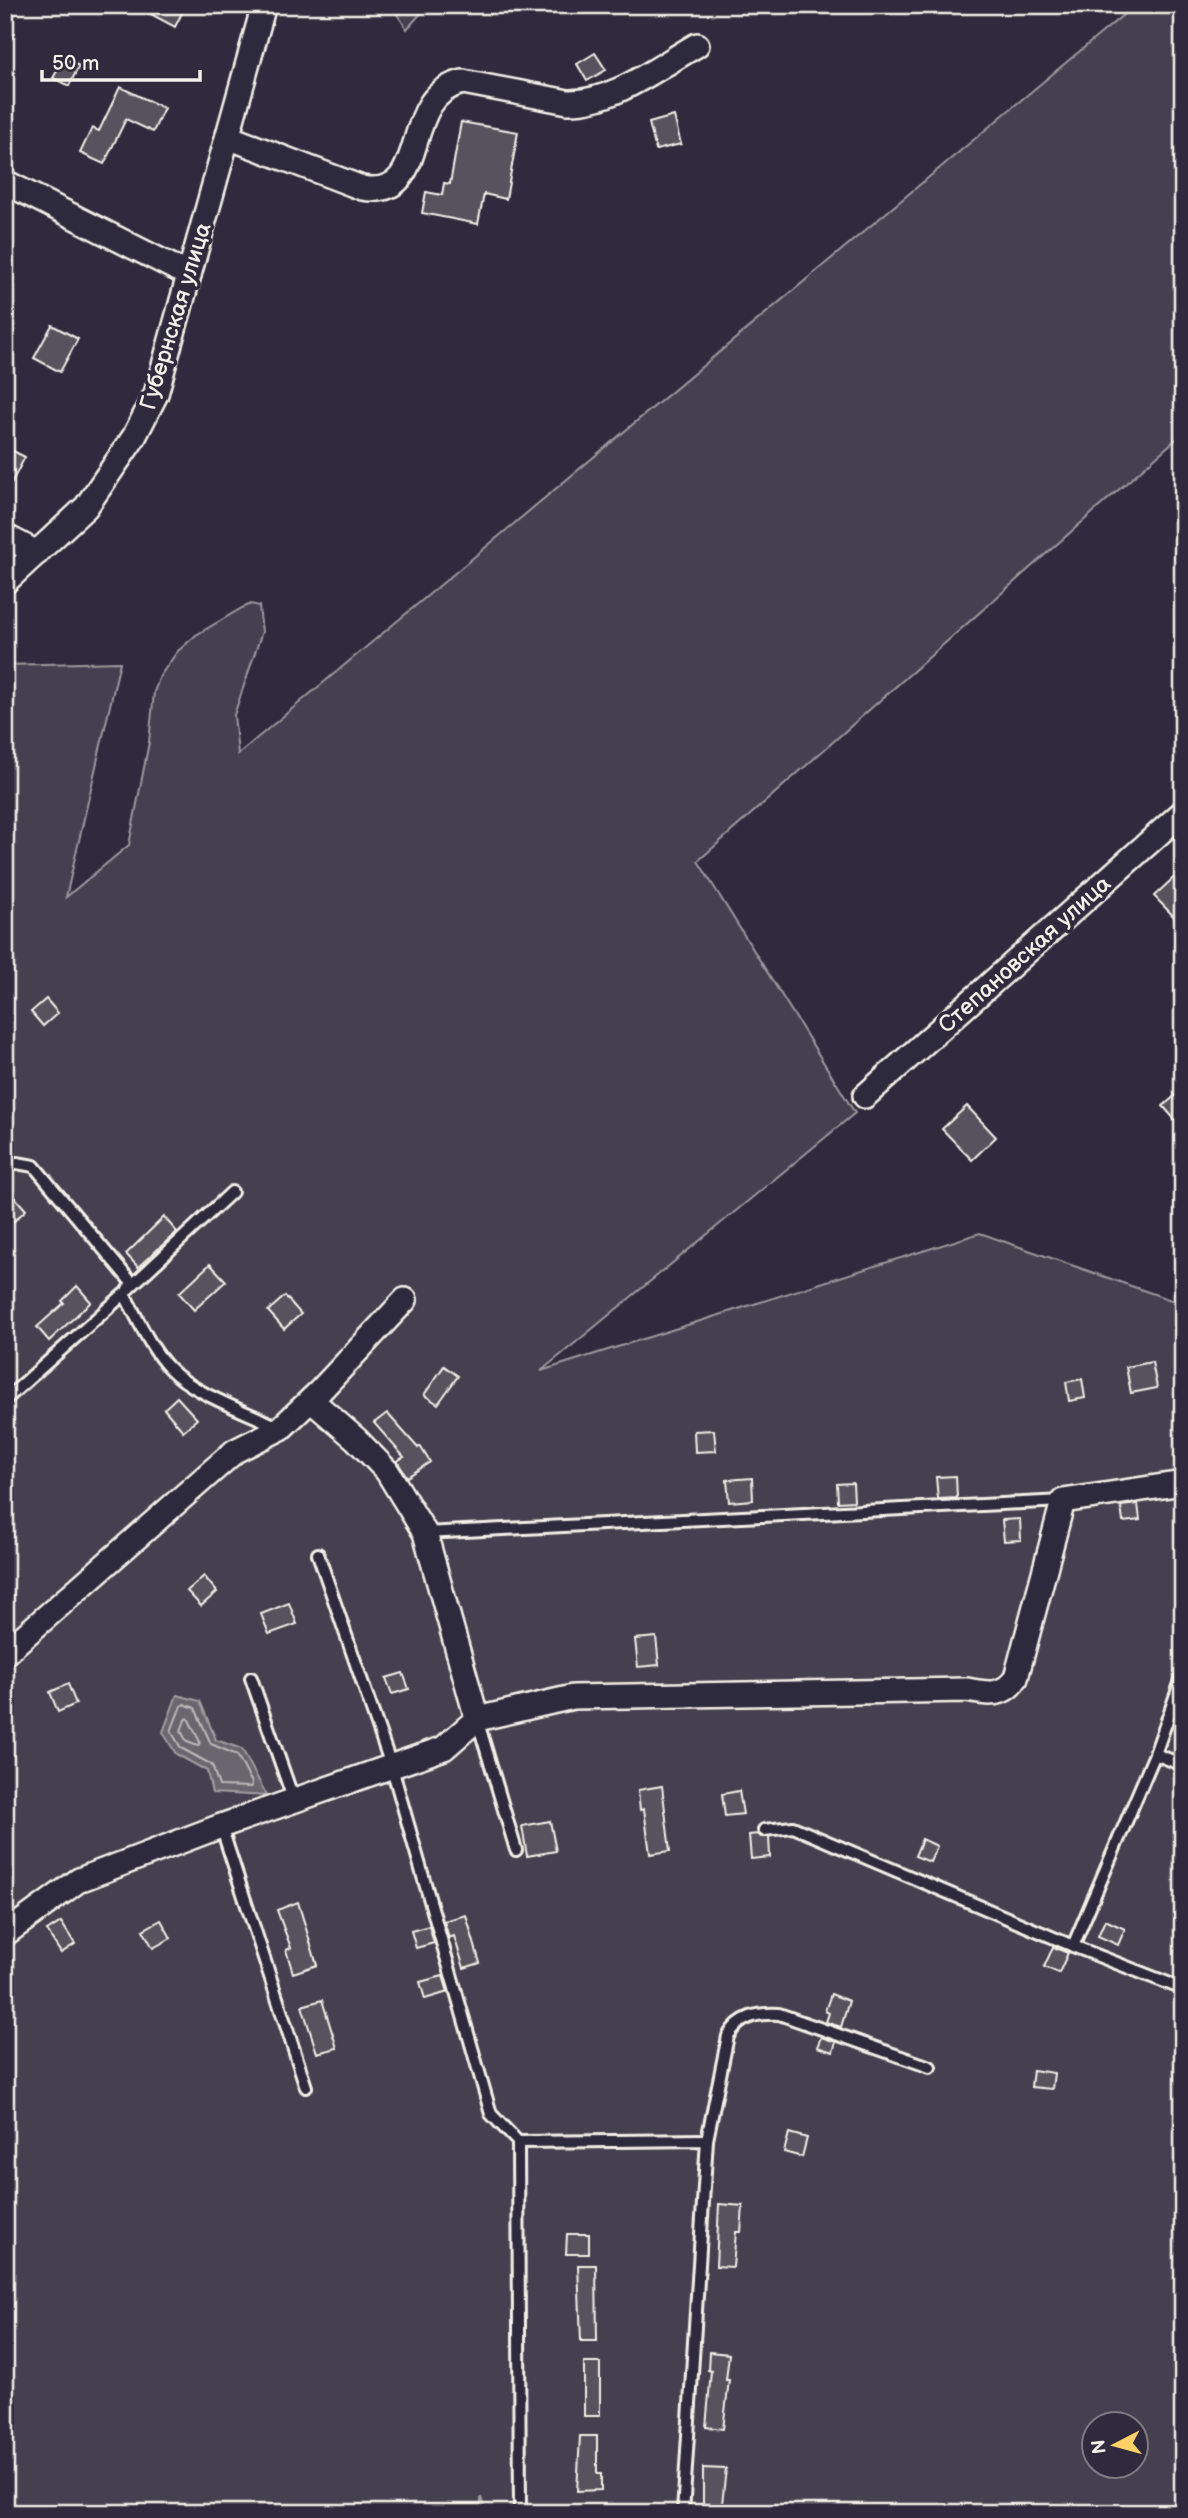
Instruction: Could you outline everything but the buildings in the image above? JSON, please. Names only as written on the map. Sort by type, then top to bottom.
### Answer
[{"type":"street","name":"Губернская улица","points":[[5,582],[86,507],[134,437],[156,394],[264,5]]},
{"type":"street","points":[[228,137],[362,188],[386,188],[402,176],[426,110],[433,98],[449,85],[463,82],[568,102],[583,102],[606,96],[697,46]]},
{"type":"street","points":[[5,182],[189,275]]},
{"type":"street","points":[[5,536],[37,553]]},
{"type":"street","name":"Степановская улица","points":[[865,1096],[1183,811]]},
{"type":"street","points":[[5,1653],[235,1451],[281,1428],[405,1300]]},
{"type":"street","points":[[311,1400],[356,1439],[387,1471],[425,1533],[477,1720]]},
{"type":"street","points":[[5,1934],[79,1880],[221,1826],[444,1748],[477,1720],[573,1697],[967,1690],[987,1694],[1001,1693],[1010,1687],[1016,1678],[1063,1501],[1183,1483]]},
{"type":"lane","points":[[5,1166],[17,1163],[34,1166],[132,1283]]},
{"type":"lane","points":[[5,1400],[124,1294],[132,1283],[232,1192]]},
{"type":"lane","points":[[124,1294],[153,1347],[169,1369],[196,1388],[281,1428]]},
{"type":"lane","points":[[425,1533],[1063,1501]]},
{"type":"lane","points":[[318,1554],[392,1768],[491,2114],[518,2142],[520,2513]]},
{"type":"lane","points":[[1073,1946],[1155,1754],[1183,1675]]},
{"type":"lane","points":[[251,1678],[294,1801]]},
{"type":"lane","points":[[477,1720],[516,1850]]},
{"type":"lane","points":[[1155,1754],[1183,1765]]},
{"type":"lane","points":[[221,1826],[306,2087]]},
{"type":"lane","points":[[764,1830],[793,1827],[1073,1946],[1183,1989]]},
{"type":"lane","points":[[684,2513],[707,2140],[728,2036],[734,2025],[744,2018],[760,2013],[779,2014],[930,2067]]},
{"type":"lane","points":[[518,2142],[707,2140]]},
{"type":"shaded area","points":[[391,5],[426,5],[407,29]]},
{"type":"shaded area","points":[[1135,5],[1183,5],[1183,433],[698,861],[855,1113],[541,1371],[980,1233],[1171,1300],[1183,1300],[1183,2513],[486,2513],[481,2497],[481,2513],[5,2513],[5,665],[120,662],[66,897],[129,845],[149,742],[154,692],[160,676],[177,652],[196,635],[251,604],[259,606],[262,632],[234,715],[238,754]]},
{"type":"water","points":[[177,1695],[200,1701],[216,1740],[242,1749],[267,1796],[212,1793],[207,1771],[176,1754],[163,1732]]}]
